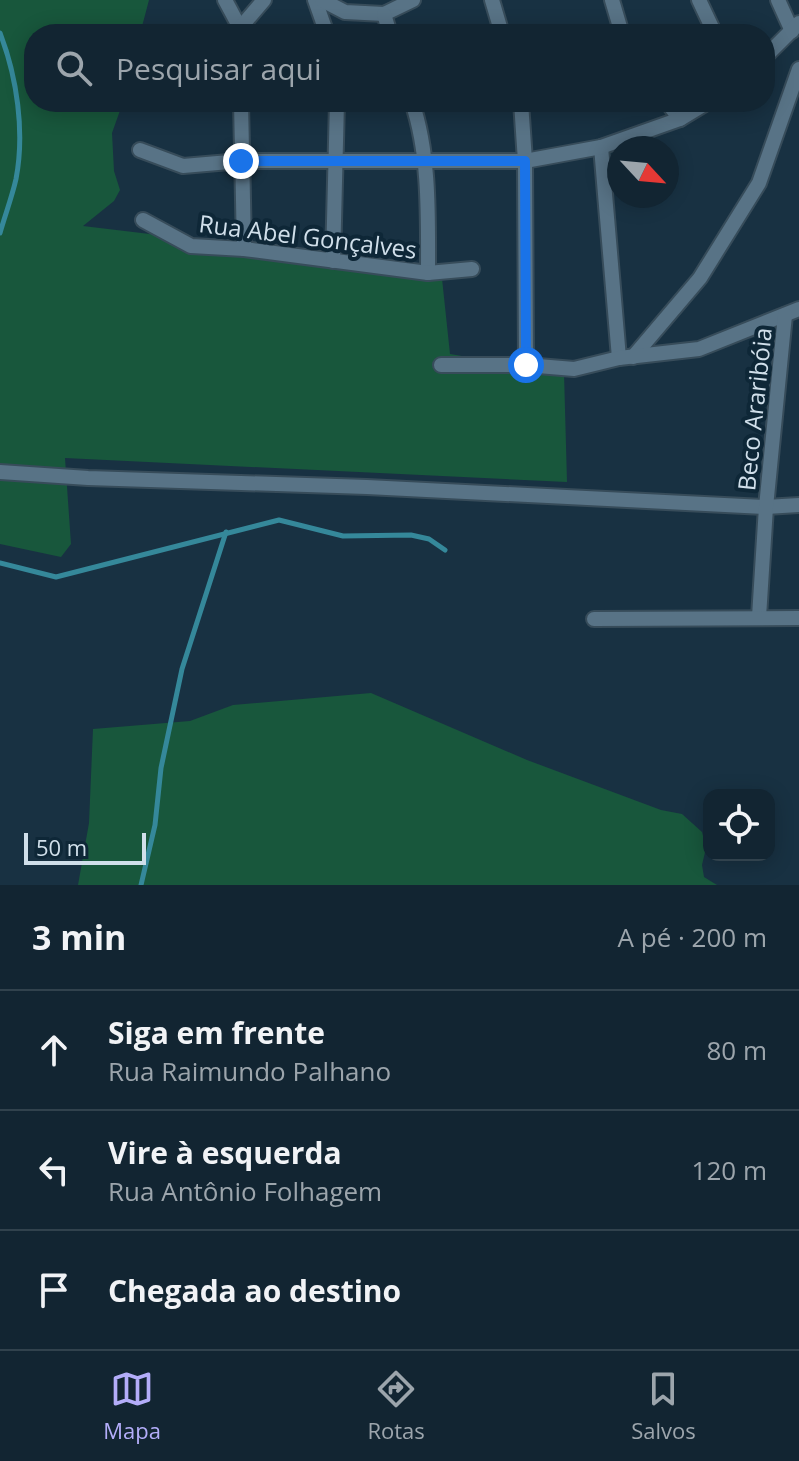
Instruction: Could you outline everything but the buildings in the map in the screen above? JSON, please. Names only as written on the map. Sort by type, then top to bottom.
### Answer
[{"type":"street","points":[[225,0],[237,24]]},
{"type":"street","points":[[245,24],[264,0]]},
{"type":"street","points":[[315,0],[323,24]]},
{"type":"street","points":[[322,0],[345,12],[384,14],[413,0]]},
{"type":"street","points":[[492,0],[499,24]]},
{"type":"street","points":[[612,0],[619,24]]},
{"type":"street","points":[[699,0],[710,24]]},
{"type":"street","points":[[775,47],[796,27],[778,0]]},
{"type":"street","points":[[384,14],[387,24]]},
{"type":"street","points":[[626,358],[700,278],[759,183],[799,69]]},
{"type":"street","points":[[241,112],[244,249]]},
{"type":"street","points":[[333,261],[337,112]]},
{"type":"street","points":[[414,112],[423,161],[428,273]]},
{"type":"street","points":[[522,112],[525,161],[526,365]]},
{"type":"street","points":[[675,112],[680,119]]},
{"type":"street","points":[[140,150],[183,166],[241,161],[525,161],[601,147],[692,112]]},
{"type":"street","points":[[601,147],[626,358]]},
{"type":"street","name":"Rua Abel Gonçalves","points":[[143,220],[191,246],[244,249],[428,273],[472,269]]},
{"type":"street","points":[[441,365],[526,365],[574,369],[626,358],[699,349],[792,312]]},
{"type":"street","name":"Beco Araribóia","points":[[759,617],[766,507],[792,312]]},
{"type":"street","points":[[0,472],[766,507],[799,505]]},
{"type":"street","points":[[594,619],[799,618]]},
{"type":"green space","points":[[0,0],[149,0],[143,24],[24,24],[24,112],[119,112],[112,133],[114,171],[120,190],[114,201],[83,226],[441,269],[450,354],[564,373],[567,482],[65,458],[71,544],[61,557],[0,544]]},
{"type":"green space","points":[[371,693],[527,760],[661,810],[682,814],[702,832],[704,877],[717,885],[78,885],[89,823],[93,729],[190,721],[233,705]]},
{"type":"waterway","points":[[0,33],[15,86],[20,143],[16,179],[0,233]]},
{"type":"waterway","points":[[0,563],[56,577],[279,520],[343,536],[411,535],[429,539],[445,550]]},
{"type":"waterway","points":[[141,885],[155,825],[161,768],[182,669],[226,532]]},
{"type":"route","points":[[241,161],[525,161],[526,365]]}]
